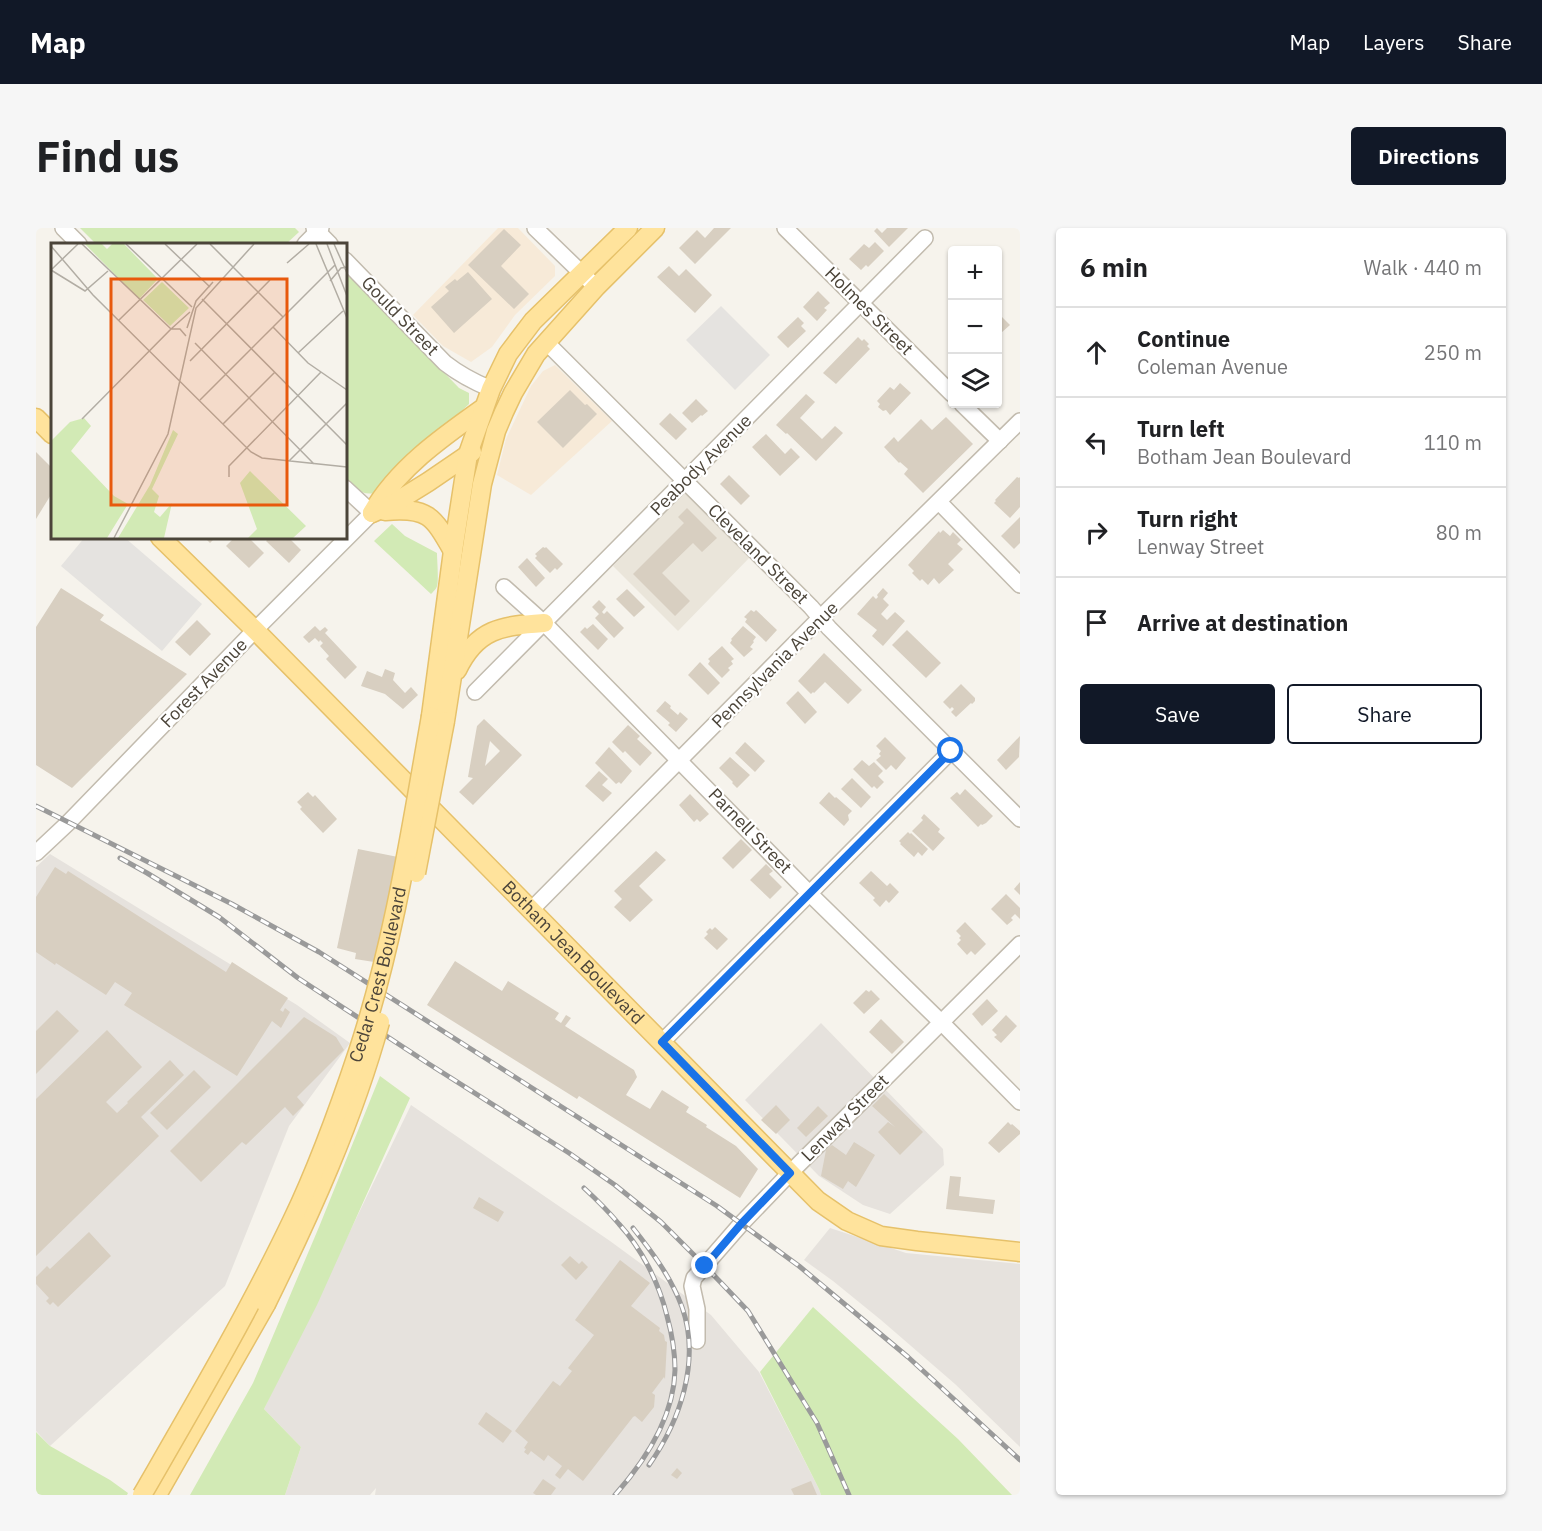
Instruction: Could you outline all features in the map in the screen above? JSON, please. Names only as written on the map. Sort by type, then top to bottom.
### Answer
[{"type":"main road","name":"Cedar Crest Boulevard","points":[[157,1495],[266,1304],[297,1240],[322,1186],[356,1099],[372,1050],[413,892],[438,719],[453,551],[468,454],[482,409],[508,354],[533,321],[628,228]]},
{"type":"main road","name":"Cedar Crest Boulevard","points":[[142,1495],[271,1264],[301,1200],[358,1052],[397,908],[438,719],[452,682],[482,484],[496,431],[513,393],[536,354],[596,287],[655,228]]},
{"type":"main road","points":[[372,513],[381,497],[398,476],[482,409]]},
{"type":"main road","points":[[36,418],[51,433]]},
{"type":"main road","points":[[372,513],[391,505],[468,454],[493,443]]},
{"type":"main road","points":[[421,456],[448,451],[468,454]]},
{"type":"main road","points":[[468,454],[482,484]]},
{"type":"main road","points":[[372,513],[407,509],[420,512],[440,528],[453,551]]},
{"type":"main road","name":"Botham Jean Boulevard","points":[[161,538],[255,630],[818,1201],[848,1221],[881,1236],[1020,1252]]},
{"type":"main road","points":[[452,682],[463,658],[480,639],[493,631],[509,626],[544,623]]},
{"type":"street","points":[[63,228],[78,243]]},
{"type":"street","points":[[535,228],[596,287]]},
{"type":"street","name":"Holmes Street","points":[[784,228],[948,390]]},
{"type":"street","points":[[305,243],[318,229],[329,243]]},
{"type":"street","name":"Peabody Avenue","points":[[475,692],[926,238]]},
{"type":"street","name":"Gould Street","points":[[346,261],[445,363],[490,389]]},
{"type":"street","name":"Cleveland Street","points":[[546,342],[1020,819]]},
{"type":"street","points":[[966,408],[1000,441]]},
{"type":"street","name":"Pennsylvania Avenue","points":[[531,910],[820,618],[1020,421]]},
{"type":"street","points":[[346,489],[372,513]]},
{"type":"street","points":[[939,502],[1020,585]]},
{"type":"street","name":"Forest Avenue","points":[[36,853],[372,513]]},
{"type":"street","name":"Parnell Street","points":[[504,587],[544,623],[809,893],[1020,1102]]},
{"type":"street","points":[[662,1042],[951,751]]},
{"type":"street","name":"Lenway Street","points":[[697,1341],[697,1309],[692,1286],[694,1278],[790,1173],[1020,944]]},
{"type":"shaded area","points":[[498,228],[518,228],[555,266],[555,276],[515,315],[492,347],[471,362],[443,346],[413,315]]},
{"type":"shaded area","points":[[721,306],[770,355],[735,390],[686,340]]},
{"type":"shaded area","points":[[555,365],[612,421],[531,495],[497,475],[506,439],[531,386],[543,371]]},
{"type":"shaded area","points":[[685,492],[751,556],[678,631],[613,566]]},
{"type":"shaded area","points":[[84,538],[125,538],[202,604],[162,651],[61,566]]},
{"type":"shaded area","points":[[50,854],[297,1005],[350,1043],[289,1126],[225,1286],[50,1446],[36,1431],[36,867]]},
{"type":"shaded area","points":[[821,1023],[943,1149],[944,1165],[890,1214],[863,1205],[819,1176],[745,1100]]},
{"type":"shaded area","points":[[411,1105],[610,1241],[711,1315],[759,1372],[821,1495],[375,1495],[376,1488],[370,1495],[285,1495],[301,1447],[264,1409]]},
{"type":"shaded area","points":[[830,1228],[906,1253],[1020,1264],[1020,1447],[955,1384],[881,1320],[804,1260]]},
{"type":"green space","points":[[80,228],[295,228],[299,232],[287,243],[95,243]]},
{"type":"green space","points":[[346,271],[459,388],[469,393],[469,404],[375,493],[365,493],[346,478]]},
{"type":"green space","points":[[392,524],[405,536],[437,553],[438,584],[431,594],[374,541]]},
{"type":"green space","points":[[380,1076],[410,1098],[317,1305],[264,1409],[301,1447],[285,1495],[190,1495],[253,1383]]},
{"type":"green space","points":[[813,1307],[958,1439],[1012,1495],[821,1495],[760,1372]]},
{"type":"green space","points":[[36,1432],[50,1446],[110,1480],[128,1493],[127,1495],[36,1495]]},
{"type":"building","points":[[714,228],[731,228],[695,264],[679,248],[697,230],[705,238]]},
{"type":"building","points":[[877,228],[882,233],[887,228],[908,228],[889,247],[874,231]]},
{"type":"building","points":[[504,229],[521,245],[501,266],[529,294],[514,309],[468,265]]},
{"type":"building","points":[[875,242],[884,251],[868,267],[866,265],[861,270],[849,259],[864,244],[869,248]]},
{"type":"building","points":[[669,266],[679,276],[686,269],[712,295],[695,313],[657,277]]},
{"type":"building","points":[[468,272],[492,299],[454,333],[431,307],[449,291],[445,287]]},
{"type":"building","points":[[818,291],[830,303],[824,308],[827,310],[817,321],[803,307]]},
{"type":"building","points":[[798,317],[804,323],[801,326],[806,331],[788,348],[777,337]]},
{"type":"building","points":[[1002,317],[1010,325],[1002,332]]},
{"type":"building","points":[[858,337],[869,344],[867,346],[870,349],[836,384],[823,373]]},
{"type":"building","points":[[900,383],[911,393],[890,415],[886,410],[883,411],[878,407],[880,404],[877,401],[890,387],[894,390]]},
{"type":"building","points":[[570,390],[597,414],[563,448],[537,422]]},
{"type":"building","points":[[806,394],[815,402],[800,418],[822,439],[835,426],[843,433],[816,461],[776,425]]},
{"type":"building","points":[[696,399],[708,411],[692,423],[682,413]]},
{"type":"building","points":[[670,413],[687,429],[676,440],[659,424]]},
{"type":"building","points":[[946,417],[973,444],[923,493],[904,474],[908,469],[884,447],[894,437],[898,442],[921,419],[932,430]]},
{"type":"building","points":[[766,434],[785,454],[791,448],[800,457],[780,476],[752,447]]},
{"type":"building","points":[[36,452],[51,467],[51,495],[36,519]]},
{"type":"building","points":[[729,475],[750,496],[741,505],[720,484]]},
{"type":"building","points":[[1017,477],[1020,477],[1020,507],[1010,518],[994,503]]},
{"type":"building","points":[[687,508],[717,538],[702,552],[693,543],[662,573],[690,601],[675,616],[633,574],[684,523],[678,517]]},
{"type":"building","points":[[1020,517],[1020,543],[1014,549],[1001,536]]},
{"type":"building","points":[[943,530],[950,536],[953,532],[961,540],[957,544],[963,549],[948,564],[954,570],[939,584],[934,578],[928,585],[912,573],[914,571],[908,565],[939,531],[940,533]]},
{"type":"building","points":[[205,538],[215,538],[210,543]]},
{"type":"building","points":[[234,538],[249,538],[264,553],[249,568],[226,546]]},
{"type":"building","points":[[269,538],[289,538],[301,550],[289,563],[266,541]]},
{"type":"building","points":[[546,547],[563,564],[550,573],[535,558],[537,556],[535,554]]},
{"type":"building","points":[[527,558],[545,578],[536,587],[518,567]]},
{"type":"building","points":[[61,588],[104,615],[100,620],[187,674],[72,788],[36,765],[36,627]]},
{"type":"building","points":[[883,588],[888,593],[883,599],[889,605],[881,614],[887,620],[895,612],[905,621],[883,646],[872,636],[877,630],[857,614],[873,596],[876,599],[878,597],[877,595]]},
{"type":"building","points":[[627,589],[645,607],[634,617],[616,599]]},
{"type":"building","points":[[599,600],[606,607],[602,612],[604,614],[607,611],[624,628],[614,638],[595,618],[599,614],[592,607]]},
{"type":"building","points":[[751,610],[754,612],[756,610],[777,630],[766,642],[745,622],[747,619],[744,617]]},
{"type":"building","points":[[197,620],[211,634],[190,656],[175,642]]},
{"type":"building","points":[[593,624],[608,639],[598,650],[580,632]]},
{"type":"building","points":[[315,626],[320,631],[325,627],[328,630],[325,633],[357,667],[345,679],[326,659],[329,656],[320,646],[323,643],[320,640],[319,642],[315,638],[309,643],[303,637]]},
{"type":"building","points":[[743,626],[756,637],[750,647],[753,649],[744,657],[730,643]]},
{"type":"building","points":[[907,630],[941,663],[926,678],[892,645]]},
{"type":"building","points":[[722,646],[734,659],[731,661],[733,664],[728,668],[730,670],[722,678],[708,664],[710,661],[708,659]]},
{"type":"building","points":[[824,653],[862,690],[848,704],[825,682],[811,694],[798,681]]},
{"type":"building","points":[[700,662],[720,683],[708,695],[688,675]]},
{"type":"building","points":[[385,669],[395,673],[393,680],[405,693],[411,687],[418,695],[403,709],[385,694],[361,686],[367,671],[382,677]]},
{"type":"building","points":[[961,684],[975,698],[975,701],[956,717],[951,712],[954,709],[952,707],[950,709],[943,702]]},
{"type":"building","points":[[798,691],[817,712],[805,724],[786,703]]},
{"type":"building","points":[[665,701],[678,715],[680,712],[688,719],[676,732],[668,725],[670,723],[656,711]]},
{"type":"building","points":[[484,719],[522,755],[473,805],[459,792],[473,778],[468,777],[477,726]],"holes":[[[490,741],[500,751],[485,766]]]},
{"type":"building","points":[[628,725],[640,736],[637,739],[652,753],[640,766],[612,742]]},
{"type":"building","points":[[1020,736],[1019,757],[1006,770],[997,760]]},
{"type":"building","points":[[885,737],[906,758],[896,770],[891,765],[886,770],[876,760],[881,756],[879,754],[881,751],[876,746]]},
{"type":"building","points":[[745,742],[765,761],[755,772],[735,753]]},
{"type":"building","points":[[609,747],[632,771],[621,784],[619,782],[616,784],[595,763]]},
{"type":"building","points":[[730,757],[750,775],[737,788],[719,768]]},
{"type":"building","points":[[862,760],[869,766],[874,762],[883,771],[878,776],[884,782],[877,789],[874,786],[872,788],[853,769]]},
{"type":"building","points":[[599,771],[608,779],[602,785],[612,793],[603,802],[585,786]]},
{"type":"building","points":[[852,778],[871,797],[861,808],[841,789]]},
{"type":"building","points":[[965,789],[993,816],[978,827],[950,798],[957,792],[960,795]]},
{"type":"building","points":[[308,792],[313,797],[315,795],[337,819],[323,833],[300,809],[302,807],[297,802]]},
{"type":"building","points":[[829,792],[852,811],[844,826],[819,803]]},
{"type":"building","points":[[690,794],[709,814],[700,822],[697,819],[694,822],[679,805]]},
{"type":"building","points":[[924,814],[940,829],[938,832],[945,838],[933,851],[912,831],[923,820],[921,818]]},
{"type":"building","points":[[908,832],[928,849],[922,856],[918,852],[914,857],[900,844],[899,841]]},
{"type":"building","points":[[741,839],[752,850],[733,869],[722,858]]},
{"type":"building","points":[[358,849],[398,857],[374,962],[355,959],[356,953],[337,948]]},
{"type":"building","points":[[656,851],[666,860],[639,886],[653,900],[630,922],[614,907],[622,899],[614,891]]},
{"type":"building","points":[[766,864],[773,871],[769,874],[782,887],[770,899],[750,880]]},
{"type":"building","points":[[55,867],[66,874],[68,871],[226,972],[232,962],[288,998],[280,1010],[283,1012],[285,1008],[290,1012],[281,1028],[272,1021],[237,1076],[124,1005],[132,993],[115,982],[106,995],[36,952],[36,897]]},
{"type":"building","points":[[871,871],[887,886],[890,883],[899,892],[889,903],[886,900],[880,907],[873,900],[875,898],[859,883]]},
{"type":"building","points":[[1020,882],[1020,895],[1014,889]]},
{"type":"building","points":[[1006,894],[1020,908],[1020,919],[1015,914],[1011,918],[1013,920],[1007,925],[991,909]]},
{"type":"building","points":[[965,922],[986,944],[975,955],[971,951],[967,955],[957,944],[961,936],[956,931]]},
{"type":"building","points":[[715,927],[728,939],[717,950],[704,938],[710,928],[712,930]]},
{"type":"building","points":[[455,961],[502,991],[508,981],[559,1013],[555,1019],[561,1023],[566,1015],[571,1018],[565,1026],[634,1070],[637,1077],[626,1095],[650,1109],[662,1090],[689,1107],[686,1112],[736,1146],[758,1169],[740,1198],[579,1096],[577,1099],[427,1005]]},
{"type":"building","points":[[866,990],[869,992],[871,990],[880,999],[864,1014],[853,1003]]},
{"type":"building","points":[[987,999],[998,1011],[982,1026],[972,1014]]},
{"type":"building","points":[[57,1010],[79,1031],[36,1074],[36,1031]]},
{"type":"building","points":[[1006,1015],[1017,1026],[1001,1043],[994,1037],[997,1035],[992,1030]]},
{"type":"building","points":[[304,1017],[336,1037],[344,1050],[297,1097],[304,1105],[293,1116],[285,1107],[246,1145],[242,1142],[201,1182],[170,1151]]},
{"type":"building","points":[[881,1019],[904,1042],[892,1054],[869,1032]]},
{"type":"building","points":[[107,1030],[142,1067],[106,1102],[117,1113],[170,1060],[184,1075],[141,1117],[159,1136],[36,1256],[36,1099]]},
{"type":"building","points":[[194,1070],[211,1087],[167,1130],[150,1113]]},
{"type":"building","points":[[884,1094],[923,1132],[900,1155],[878,1132],[888,1122],[895,1127],[872,1106]]},
{"type":"building","points":[[776,1105],[790,1120],[776,1134],[761,1120]]},
{"type":"building","points":[[818,1106],[828,1116],[806,1137],[797,1128]]},
{"type":"building","points":[[1008,1122],[1020,1131],[1020,1134],[999,1153],[988,1143]]},
{"type":"building","points":[[854,1142],[875,1155],[856,1187],[848,1181],[843,1189],[821,1176],[826,1150],[832,1145],[846,1155]]},
{"type":"building","points":[[950,1176],[961,1177],[959,1196],[995,1200],[993,1214],[946,1209]]},
{"type":"building","points":[[479,1197],[504,1212],[498,1222],[473,1208]]},
{"type":"building","points":[[89,1232],[111,1256],[58,1307],[53,1302],[50,1305],[46,1301],[49,1298],[36,1284],[36,1277],[47,1266],[50,1269]]},
{"type":"building","points":[[570,1256],[579,1264],[582,1261],[588,1267],[576,1280],[561,1265]]},
{"type":"building","points":[[620,1260],[650,1283],[631,1306],[660,1328],[659,1331],[664,1335],[667,1342],[665,1379],[664,1377],[652,1393],[655,1395],[654,1407],[642,1422],[635,1416],[633,1417],[583,1481],[568,1469],[560,1479],[555,1475],[562,1466],[548,1455],[544,1461],[531,1451],[528,1455],[524,1452],[526,1449],[524,1448],[528,1442],[515,1431],[553,1381],[560,1386],[572,1371],[568,1368],[594,1335],[575,1320]]},
{"type":"building","points":[[486,1412],[512,1431],[503,1443],[478,1424]]},
{"type":"building","points":[[677,1468],[682,1473],[677,1479],[671,1475]]},
{"type":"building","points":[[543,1479],[556,1488],[551,1495],[533,1493]]},
{"type":"building","points":[[811,1481],[817,1495],[794,1495],[791,1489]]},
{"type":"railway","points":[[36,806],[232,904],[319,952],[717,1206],[799,1266],[908,1357],[1020,1460]]},
{"type":"railway","points":[[120,858],[219,917],[298,978],[569,1153],[615,1185],[661,1222],[748,1311],[817,1423],[849,1495]]},
{"type":"railway","points":[[584,1188],[619,1224],[642,1255],[664,1304],[674,1350],[673,1387],[663,1421],[647,1453],[615,1495]]},
{"type":"railway","points":[[633,1228],[660,1265],[678,1296],[687,1327],[689,1348],[688,1369],[678,1410],[660,1448],[649,1465]]},
{"type":"route","points":[[705,1266],[790,1173],[662,1042],[951,751]]}]
